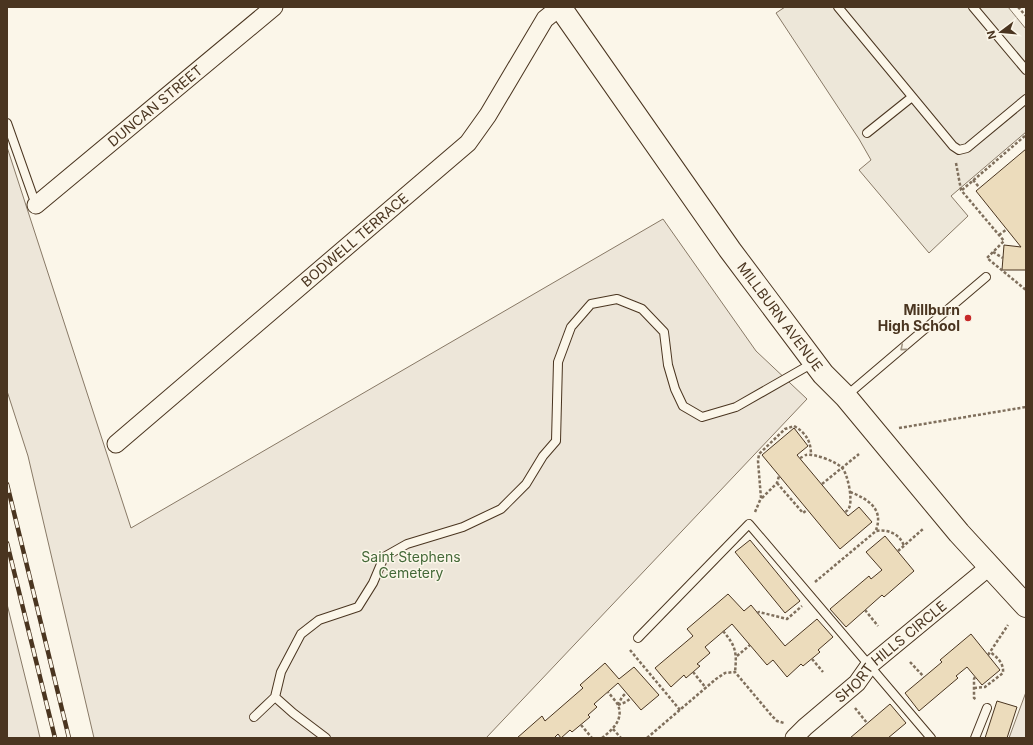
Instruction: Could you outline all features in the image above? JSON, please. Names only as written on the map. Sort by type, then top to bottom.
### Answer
[{"type":"main road","name":"MILLBURN AVENUE","points":[[560,7],[730,250],[814,363],[846,397],[954,527],[1026,606]]},
{"type":"street","name":"DUNCAN STREET","points":[[36,205],[274,7]]},
{"type":"street","name":"BODWELL TERRACE","points":[[116,444],[468,143],[488,115],[546,19],[560,7]]},
{"type":"street","name":"SHORT HILLS CIRCLE","points":[[799,732],[857,683],[869,666],[989,567]]},
{"type":"lane","points":[[838,7],[953,146],[959,150],[967,148],[1026,99]]},
{"type":"lane","points":[[973,7],[1026,70]]},
{"type":"lane","points":[[867,133],[912,97]]},
{"type":"lane","points":[[7,123],[36,205]]},
{"type":"lane","points":[[846,397],[986,277]]},
{"type":"lane","points":[[254,717],[275,697],[281,672],[301,634],[319,620],[358,607],[373,583],[384,556],[407,544],[463,527],[501,509],[526,484],[543,456],[556,441],[558,362],[571,327],[591,304],[617,299],[642,309],[664,332],[668,365],[675,389],[683,406],[702,417],[736,407],[814,363]]},
{"type":"lane","points":[[638,638],[749,524],[931,738]]},
{"type":"lane","points":[[275,697],[326,738]]},
{"type":"lane","points":[[975,738],[987,708]]},
{"type":"path","points":[[1018,7],[1026,16]]},
{"type":"path","points":[[961,190],[1026,135]]},
{"type":"path","points":[[959,150],[956,162],[961,190],[1004,241],[987,258],[1026,290]]},
{"type":"path","points":[[973,180],[979,187]]},
{"type":"path","points":[[999,235],[1007,229]]},
{"type":"path","points":[[994,252],[1003,258]]},
{"type":"path","points":[[899,428],[1026,406]]},
{"type":"path","points":[[761,498],[758,461],[760,454],[785,429],[794,426],[808,438],[811,446],[811,455]]},
{"type":"path","points":[[822,484],[859,454]]},
{"type":"path","points":[[800,458],[805,455],[811,455],[829,460],[842,468],[847,479],[850,492],[850,507],[845,512]]},
{"type":"path","points":[[749,524],[761,498],[777,483],[779,476]]},
{"type":"path","points":[[777,483],[803,513],[807,510]]},
{"type":"path","points":[[850,492],[862,496],[872,504],[879,519],[876,531]]},
{"type":"path","points":[[805,590],[876,531],[884,529],[898,536],[902,539],[904,546]]},
{"type":"path","points":[[898,551],[923,529]]},
{"type":"path","points":[[757,613],[759,612],[787,619],[812,598]]},
{"type":"path","points":[[864,610],[878,626]]},
{"type":"path","points":[[988,655],[1008,625]]},
{"type":"path","points":[[723,631],[731,640],[737,657],[735,672],[777,721],[799,732]]},
{"type":"path","points":[[638,638],[629,649],[680,710]]},
{"type":"path","points":[[737,657],[750,645]]},
{"type":"path","points":[[974,688],[985,687],[1003,673],[999,659],[990,652]]},
{"type":"path","points":[[812,659],[823,672]]},
{"type":"path","points":[[910,662],[924,677]]},
{"type":"path","points":[[693,672],[706,688]]},
{"type":"path","points":[[647,738],[725,673],[735,672]]},
{"type":"path","points":[[975,677],[974,698],[987,708]]},
{"type":"path","points":[[602,738],[613,729],[618,721],[618,706],[608,692]]},
{"type":"path","points":[[618,706],[622,697],[626,693]]},
{"type":"path","points":[[618,706],[631,698]]},
{"type":"path","points":[[854,708],[867,723]]},
{"type":"path","points":[[581,724],[592,738]]},
{"type":"path","points":[[613,729],[621,738]]},
{"type":"green space","name":"Saint Stephens Cemetery","points":[[7,147],[131,528],[663,219],[756,351],[807,399],[486,738],[94,738],[28,456],[7,391]]},
{"type":"green space","points":[[7,604],[37,725],[40,738],[7,738]]},
{"type":"green space","points":[[1026,692],[1026,738],[1009,738]]},
{"type":"shaded area","points":[[785,7],[1008,7],[1026,29],[1026,132],[951,196],[968,216],[929,253],[859,170],[871,160],[859,139],[776,13]]},
{"type":"building","points":[[1026,149],[1026,270],[1002,270],[1004,245],[1021,247],[976,191]]},
{"type":"building","points":[[794,428],[808,446],[797,455],[848,516],[859,507],[872,522],[840,549],[762,455]]},
{"type":"building","points":[[885,536],[914,571],[884,597],[882,595],[846,627],[830,609],[869,576],[871,579],[882,570],[866,552]]},
{"type":"building","points":[[750,540],[800,601],[785,613],[735,552]]},
{"type":"building","points":[[728,594],[744,611],[751,605],[785,646],[817,619],[833,637],[818,650],[820,652],[803,666],[801,664],[787,677],[773,660],[767,665],[732,624],[705,647],[710,653],[697,664],[700,666],[686,678],[684,675],[671,687],[655,668],[693,636],[687,629]]},
{"type":"building","points":[[971,634],[1000,670],[982,685],[967,667],[956,676],[958,678],[919,711],[905,693],[942,662],[940,660]]},
{"type":"building","points":[[605,663],[619,679],[634,667],[659,695],[641,710],[618,683],[594,704],[597,707],[588,715],[590,717],[572,732],[570,730],[561,738],[558,734],[554,738],[517,738],[542,716],[545,721],[583,688],[580,685]]},
{"type":"building","points":[[997,701],[1017,707],[1007,738],[985,738]]},
{"type":"building","points":[[890,704],[906,723],[888,738],[850,738]]},
{"type":"railway","points":[[7,484],[69,738]]},
{"type":"railway","points":[[7,543],[55,738]]},
{"type":"place","name":"Millburn High School","points":[[968,318]]}]
